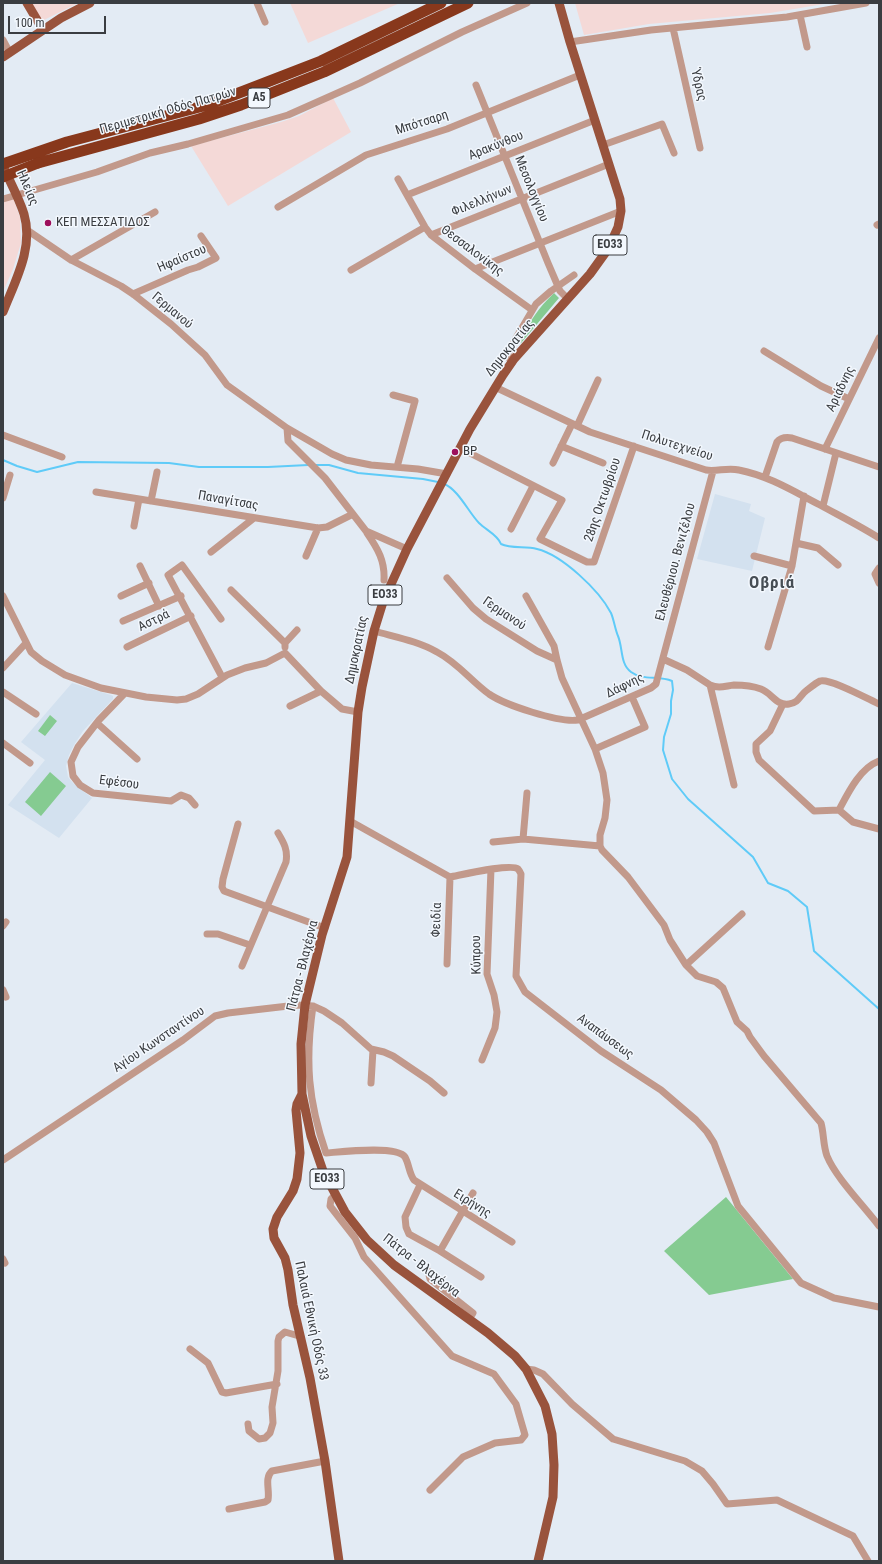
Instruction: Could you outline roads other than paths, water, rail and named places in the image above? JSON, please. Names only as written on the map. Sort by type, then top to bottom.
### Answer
[{"type":"highway","name":"Περιμετρική Οδός Πατρών","points":[[3,165],[34,152],[67,142],[207,105],[320,61],[441,3]]},
{"type":"highway","name":"Περιμετρική Οδός Πατρών","points":[[3,177],[38,163],[199,119],[241,105],[324,72],[468,3]]},
{"type":"main road","points":[[27,3],[44,30]]},
{"type":"main road","points":[[6,55],[61,18],[90,3]]},
{"type":"main road","name":"Δημοκρατίας","points":[[358,712],[366,662],[383,602],[407,549],[460,448],[495,387],[512,363],[590,274],[608,249],[618,227],[621,211],[620,199],[580,75],[559,3]]},
{"type":"main road","name":"Ηλείας","points":[[3,165],[24,215],[27,239],[24,257],[3,312]]},
{"type":"main road","name":"Πάτρα - Βλαχέρνα","points":[[358,712],[347,857],[325,928],[301,1044],[302,1094],[315,1150],[323,1171],[335,1195],[357,1227],[379,1252],[418,1284],[469,1319],[515,1356],[526,1369],[546,1406],[552,1434],[554,1466],[553,1497],[538,1561]]},
{"type":"main road","name":"Παλαιά Εθνική Οδός 33","points":[[302,1094],[296,1110],[300,1166],[293,1191],[277,1217],[273,1230],[274,1238],[285,1258],[299,1336],[310,1378],[325,1461],[339,1561]]},
{"type":"street","points":[[258,3],[265,22]]},
{"type":"street","points":[[3,199],[97,172],[150,153],[188,144],[288,115],[360,83],[462,32],[527,3]]},
{"type":"street","points":[[570,42],[629,32],[800,16],[866,3]]},
{"type":"street","points":[[800,16],[807,47]]},
{"type":"street","name":"Ύδρας","points":[[673,28],[700,148]]},
{"type":"street","points":[[3,40],[6,55]]},
{"type":"street","name":"Μπότσαρη","points":[[278,207],[366,155],[447,129],[580,75]]},
{"type":"street","name":"Μεσολογγίου","points":[[476,84],[539,243],[562,294],[568,299]]},
{"type":"street","name":"Αρακύνθου","points":[[407,195],[504,155],[595,120]]},
{"type":"street","points":[[603,145],[662,124],[674,153]]},
{"type":"street","name":"Φιλελλήνων","points":[[431,235],[609,164]]},
{"type":"street","name":"Θεσσαλονίκης","points":[[398,179],[431,235],[532,310]]},
{"type":"street","points":[[475,269],[621,211]]},
{"type":"street","points":[[71,260],[156,212]]},
{"type":"street","points":[[350,270],[425,227]]},
{"type":"street","name":"Γερμανού","points":[[26,230],[71,260],[121,286],[133,294],[171,324],[205,355],[231,388],[287,428],[342,459],[371,465],[397,467],[446,476]]},
{"type":"street","name":"Ηφαίστου","points":[[133,294],[216,258],[201,236]]},
{"type":"street","points":[[512,363],[509,358],[509,352],[532,310],[540,300],[574,275]]},
{"type":"street","name":"Αριάδνης","points":[[824,449],[879,338]]},
{"type":"street","points":[[764,351],[821,386],[849,399]]},
{"type":"street","points":[[553,463],[598,380]]},
{"type":"street","name":"Πολυτεχνείου","points":[[495,387],[574,425],[607,438],[696,467],[713,471],[733,469],[765,477],[823,506],[879,538]]},
{"type":"street","points":[[393,395],[415,401],[397,467]]},
{"type":"street","points":[[287,428],[288,441],[330,484],[379,549],[385,569],[384,580]]},
{"type":"street","points":[[3,435],[62,457]]},
{"type":"street","points":[[765,477],[776,444],[780,438],[792,438],[879,467]]},
{"type":"street","points":[[561,446],[603,463]]},
{"type":"street","name":"28ης Οκτωβρίου","points":[[533,486],[562,500],[540,539],[587,562],[594,562],[634,446]]},
{"type":"street","points":[[460,448],[533,486],[511,529]]},
{"type":"street","points":[[823,506],[836,453]]},
{"type":"street","name":"Ελευθέριου. Βενιζέλου","points":[[663,659],[713,471]]},
{"type":"street","points":[[151,501],[157,472]]},
{"type":"street","points":[[3,498],[10,475]]},
{"type":"street","name":"Παναγίτσας","points":[[96,492],[318,528],[327,527],[353,514]]},
{"type":"street","points":[[768,647],[792,566],[804,496]]},
{"type":"street","points":[[134,526],[139,499]]},
{"type":"street","points":[[211,552],[254,518]]},
{"type":"street","points":[[306,556],[318,528]]},
{"type":"street","points":[[366,531],[407,549]]},
{"type":"street","points":[[796,543],[818,548],[838,565]]},
{"type":"street","points":[[754,556],[792,566]]},
{"type":"street","points":[[221,619],[182,565],[168,575],[181,596],[222,677]]},
{"type":"street","points":[[140,566],[159,606]]},
{"type":"street","points":[[879,568],[875,574],[875,578],[879,583]]},
{"type":"street","name":"Γερμανού","points":[[447,578],[473,608],[486,619],[537,651],[557,660]]},
{"type":"street","points":[[121,596],[149,583]]},
{"type":"street","points":[[231,590],[285,643]]},
{"type":"street","points":[[122,621],[181,596]]},
{"type":"street","points":[[526,596],[554,646],[562,678],[595,749],[602,773],[607,800],[606,818],[600,835],[600,846],[602,850],[628,878],[664,925],[670,940],[686,965],[697,976],[716,982],[723,988],[737,1022],[747,1030],[750,1037],[764,1056],[821,1123],[823,1130],[823,1142],[833,1168],[879,1226]]},
{"type":"street","points":[[4,599],[31,652],[42,661],[65,675],[100,688],[125,693],[163,699],[186,699],[198,694],[222,677],[266,662],[285,653]]},
{"type":"street","name":"Αστρά","points":[[127,647],[191,616]]},
{"type":"street","points":[[297,630],[285,643],[285,653],[321,691],[342,710],[358,712]]},
{"type":"street","points":[[374,631],[413,642],[437,652],[460,668],[489,694],[501,700],[544,715],[572,720],[581,719]]},
{"type":"street","points":[[3,668],[26,643]]},
{"type":"street","points":[[663,659],[687,670],[716,688],[736,685],[758,688],[766,691],[777,702],[783,704],[790,704],[798,701],[805,691],[823,681],[835,684],[879,704]]},
{"type":"street","name":"Δάφνης","points":[[581,719],[651,688],[656,684],[663,659]]},
{"type":"street","points":[[710,685],[734,785]]},
{"type":"street","points":[[290,706],[321,691]]},
{"type":"street","points":[[3,692],[36,714]]},
{"type":"street","name":"Εφέσου","points":[[125,693],[78,746],[71,762],[71,772],[80,785],[93,793],[171,801],[181,795],[189,798],[195,806]]},
{"type":"street","points":[[595,749],[645,727],[632,697]]},
{"type":"street","points":[[783,704],[770,731],[756,744],[756,752],[759,760],[814,811],[839,810],[853,822],[879,829]]},
{"type":"street","points":[[97,723],[137,759]]},
{"type":"street","points":[[3,743],[30,763]]},
{"type":"street","points":[[839,810],[863,773],[873,763],[879,761]]},
{"type":"street","points":[[523,839],[527,793]]},
{"type":"street","points":[[350,821],[450,877]]},
{"type":"street","points":[[238,824],[222,879],[223,888],[227,894],[325,928]]},
{"type":"street","points":[[242,966],[286,862],[288,853],[278,833]]},
{"type":"street","points":[[493,842],[523,839],[600,846]]},
{"type":"street","name":"Αναπάυσεως","points":[[450,877],[491,869],[514,867],[518,869],[521,874],[516,976],[525,992],[601,1051],[661,1090],[696,1120],[707,1132],[714,1143],[738,1206],[801,1283],[834,1298],[879,1307]]},
{"type":"street","name":"Κύπρου","points":[[482,1060],[495,1028],[497,1012],[494,995],[487,974],[491,869]]},
{"type":"street","name":"Φειδία","points":[[448,964],[450,877]]},
{"type":"street","points":[[686,965],[742,914]]},
{"type":"street","points":[[207,934],[218,934],[250,945]]},
{"type":"street","points":[[3,990],[6,998]]},
{"type":"street","name":"Αγίου Κωνσταντίνου","points":[[3,1160],[183,1040],[215,1016],[264,1008],[297,1005],[309,1006]]},
{"type":"street","points":[[309,1006],[324,1011],[342,1023],[373,1050],[380,1050],[393,1056],[430,1081],[444,1093]]},
{"type":"street","name":"Ειρήνης","points":[[309,1006],[308,1076],[317,1125],[326,1153],[372,1151],[401,1154],[404,1157],[410,1175],[420,1185],[512,1242]]},
{"type":"street","points":[[371,1083],[373,1050]]},
{"type":"street","points":[[420,1185],[405,1217],[406,1227],[409,1234],[440,1251],[481,1277]]},
{"type":"street","points":[[440,1251],[473,1193]]},
{"type":"street","points":[[335,1195],[331,1199],[330,1206],[359,1244],[364,1257],[452,1356],[494,1374],[516,1404],[525,1435],[521,1440],[495,1443],[463,1457],[430,1490]]},
{"type":"street","points":[[428,1271],[430,1279],[436,1285],[473,1313],[469,1319]]},
{"type":"street","points":[[248,1424],[249,1431],[259,1439],[265,1438],[270,1433],[272,1423],[272,1407],[277,1384],[279,1337],[285,1332],[299,1336]]},
{"type":"street","points":[[190,1349],[208,1363],[222,1392],[226,1393],[277,1384]]},
{"type":"street","points":[[526,1369],[534,1370],[543,1374],[572,1404],[613,1439],[685,1461],[702,1471],[727,1504],[777,1500],[853,1536],[868,1561]]},
{"type":"street","points":[[229,1509],[265,1502],[268,1500],[268,1478],[272,1470],[325,1461]]},
{"type":"waterway","points":[[3,460],[37,472],[78,462],[169,463],[199,467],[268,467],[308,465]]},
{"type":"waterway","points":[[315,465],[329,465],[358,473],[423,479],[438,482]]},
{"type":"waterway","points":[[444,484],[459,496],[475,519],[495,535],[501,544],[505,546],[532,548],[547,553],[568,566],[589,584],[611,613],[620,641],[623,660],[627,669],[636,675],[662,678],[672,681],[673,690],[671,714],[664,737],[663,750],[672,779],[688,799],[753,857],[768,883],[788,891],[807,907],[814,951],[879,1009]]},
{"type":"place","name":"ΚΕΠ ΜΕΣΣΑΤΙΔΟΣ","points":[[48,223]]},
{"type":"place","name":"BP","points":[[455,452]]},
{"type":"district","name":"Οβριά","points":[[772,584]]}]
